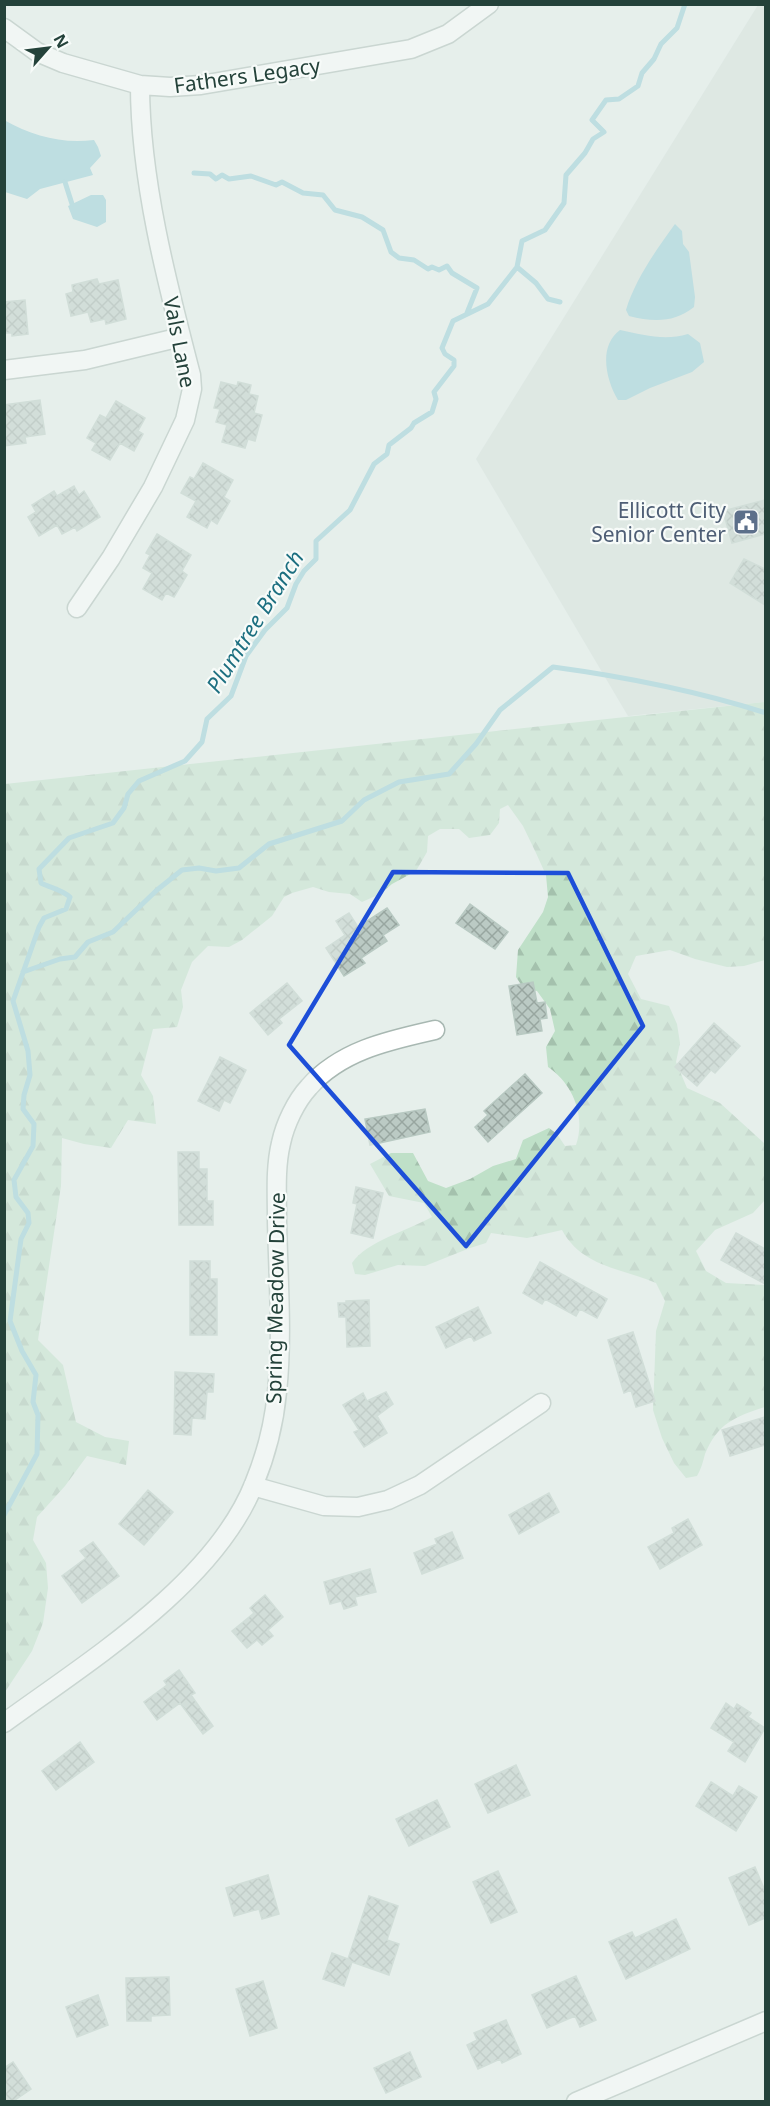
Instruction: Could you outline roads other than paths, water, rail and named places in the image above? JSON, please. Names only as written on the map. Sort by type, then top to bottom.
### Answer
[{"type":"street","name":"Fathers Legacy","points":[[4,28],[37,52],[63,63],[140,85],[170,87],[201,85],[411,50],[448,34],[489,4]]},
{"type":"street","name":"Vals Lane","points":[[76,608],[111,558],[153,487],[185,420],[192,389],[191,375],[152,205],[143,143],[140,85]]},
{"type":"street","points":[[4,370],[85,360],[181,337]]},
{"type":"street","name":"Spring Meadow Drive","points":[[4,1723],[121,1637],[201,1568],[226,1535],[253,1486],[270,1437],[277,1391],[279,1344],[276,1176],[280,1143],[292,1113],[309,1086],[357,1052],[384,1042],[435,1030]]},
{"type":"street","points":[[253,1486],[324,1506],[358,1507],[388,1500],[420,1485],[540,1403]]},
{"type":"street","points":[[576,2102],[765,2021]]},
{"type":"water","points":[[4,120],[48,138],[70,141],[94,140],[101,156],[90,168],[93,175],[40,189],[27,199],[5,192]]},
{"type":"water","points":[[91,195],[103,195],[106,200],[106,222],[97,227],[73,219],[68,206]]},
{"type":"water","points":[[675,224],[682,231],[683,244],[689,252],[695,297],[694,307],[679,316],[663,320],[629,316],[626,310],[640,276]]},
{"type":"water","points":[[620,330],[662,337],[688,334],[700,343],[704,362],[692,372],[626,400],[618,400],[610,383],[606,364],[609,345]]},
{"type":"waterway","name":"Plumtree Branch","points":[[4,1515],[37,1454],[38,1415],[33,1402],[36,1375],[22,1351],[10,1321],[21,1239],[29,1223],[28,1213],[16,1197],[14,1180],[33,1146],[34,1124],[23,1109],[24,1095],[30,1075],[28,1051],[13,1001],[39,927],[44,918],[66,909],[70,897],[60,890],[41,883],[39,869],[69,838],[113,823],[124,808],[128,794],[139,781],[185,761],[202,742],[207,719],[231,696],[246,656],[265,630],[287,608],[296,584],[304,571],[316,559],[316,541],[350,510],[374,464],[387,454],[389,445],[414,423],[432,412],[436,399],[434,392],[454,366],[454,360],[445,354],[442,348],[453,321],[488,304],[517,267],[522,241],[545,230],[564,203],[566,175],[585,153],[593,139],[604,132],[592,120],[606,100],[619,99],[638,86],[642,73],[654,59],[661,44],[677,28],[685,4]]},
{"type":"waterway","points":[[194,173],[210,174],[216,179],[222,175],[229,179],[251,176],[276,185],[282,182],[303,193],[323,195],[335,210],[362,217],[383,230],[391,252],[399,258],[414,260],[428,269],[432,267],[439,270],[447,266],[452,273],[477,288],[467,313]]},
{"type":"waterway","points":[[65,182],[72,204]]},
{"type":"waterway","points":[[517,267],[536,283],[548,299],[560,302]]},
{"type":"waterway","points":[[23,972],[60,959],[75,957],[88,942],[113,932],[157,890],[182,870],[199,868],[216,871],[239,868],[269,844],[342,821],[364,800],[399,782],[449,774],[476,744],[500,710],[553,667],[660,685],[766,713]]},
{"type":"place","name":"Ellicott City Senior Center","points":[[746,522]]}]
